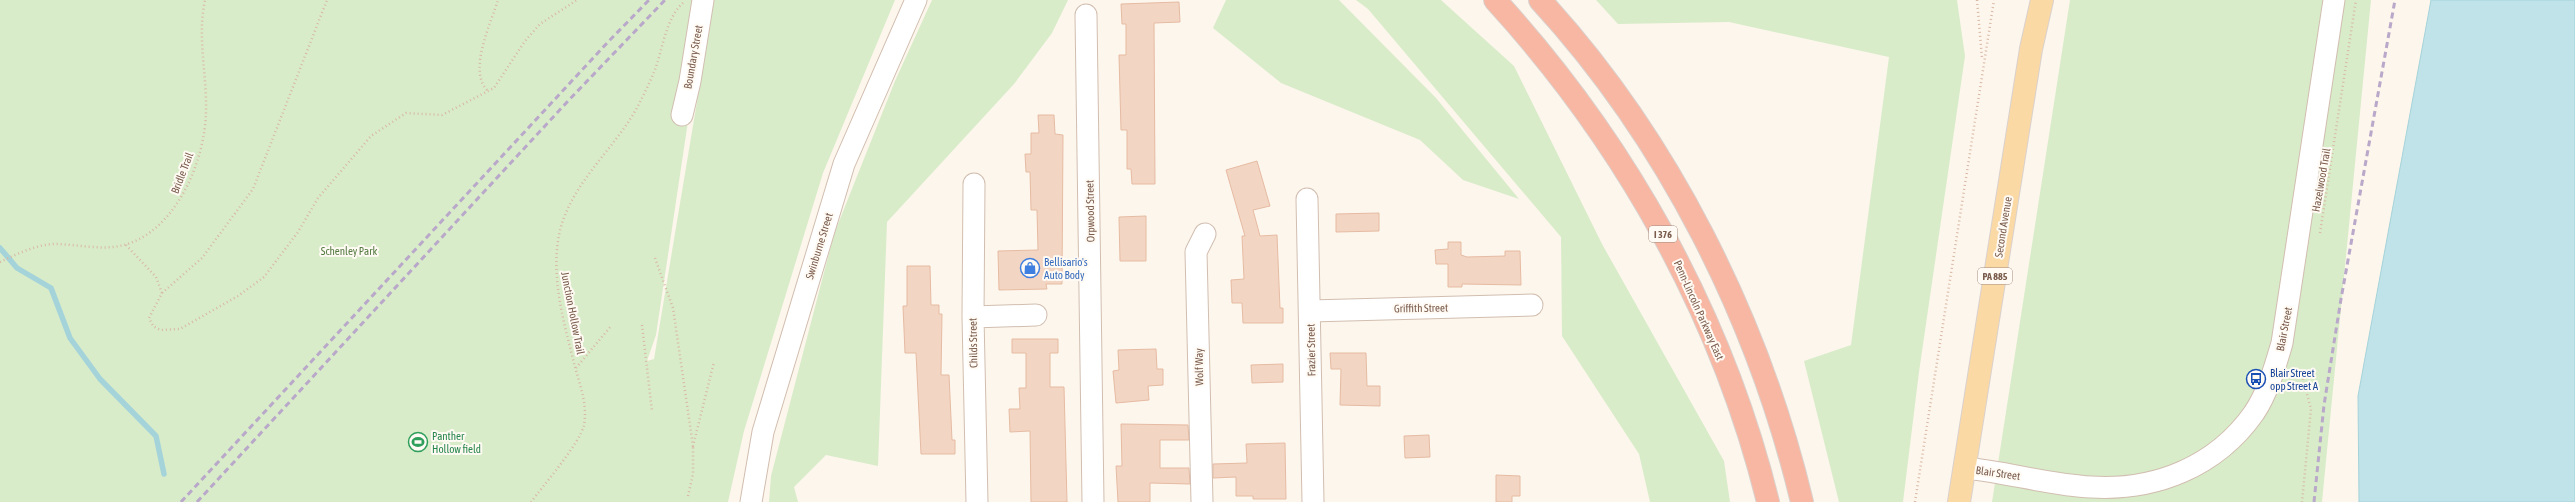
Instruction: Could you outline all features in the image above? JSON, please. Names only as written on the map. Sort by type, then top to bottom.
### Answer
[{"type":"highway","name":"Penn-Lincoln Parkway East","points":[[1495,0],[1526,35],[1580,103],[1633,181],[1679,263],[1718,350],[1750,439],[1768,502]]},
{"type":"highway","points":[[1540,0],[1577,44],[1635,123],[1661,163],[1709,248],[1730,292],[1766,383],[1802,502]]},
{"type":"main road","name":"Second Avenue","points":[[1960,502],[2030,57],[2042,0]]},
{"type":"street","name":"Boundary Street","points":[[682,115],[690,81],[703,0]]},
{"type":"street","name":"Swinburne Street","points":[[751,502],[763,432],[844,164],[916,0]]},
{"type":"street","name":"Blair Street","points":[[1965,468],[2091,487],[2151,484],[2195,468],[2235,435],[2254,412],[2271,379],[2282,343],[2334,0]]},
{"type":"street","name":"Orpwood Street","points":[[1086,15],[1093,502]]},
{"type":"street","name":"Childs Street","points":[[974,184],[973,317],[976,502]]},
{"type":"street","name":"Frazier Street","points":[[1307,199],[1313,502]]},
{"type":"street","name":"Wolf Way","points":[[1202,502],[1196,252],[1205,234]]},
{"type":"street","name":"Griffith Street","points":[[1310,310],[1532,305]]},
{"type":"street","points":[[973,317],[1036,315]]},
{"type":"path","name":"Bridle Trail","points":[[0,262],[30,248],[53,244],[112,248],[126,245],[162,224],[183,198],[197,158],[206,114],[206,81],[201,41],[201,16],[205,0]]},
{"type":"path","points":[[327,0],[253,189],[202,258],[162,293],[149,318],[153,326],[160,330],[180,329],[238,296],[264,277],[298,232],[318,198],[371,136],[406,113],[442,115],[487,90],[494,88],[525,41],[540,24],[577,0]]},
{"type":"path","points":[[487,90],[480,78],[483,42],[498,0]]},
{"type":"path","name":"Junction Hollow Trail","points":[[531,502],[563,460],[583,426],[585,404],[565,327],[556,274],[558,240],[566,210],[589,172],[632,117],[655,71],[667,31],[678,7],[686,0]]},
{"type":"path","points":[[1977,0],[1982,63]]},
{"type":"path","points":[[1915,502],[1982,63],[1994,0]]},
{"type":"path","name":"Hazelwood Trail","points":[[2319,240],[2356,0]]},
{"type":"path","points":[[126,245],[156,277],[162,293]]},
{"type":"path","points":[[655,258],[673,308],[693,446],[693,474],[688,496]]},
{"type":"path","points":[[642,325],[652,411]]},
{"type":"path","points":[[575,368],[611,326]]},
{"type":"path","points":[[693,446],[714,362]]},
{"type":"path","points":[[2301,371],[2311,410],[2302,502]]},
{"type":"green space","name":"Schenley Park","points":[[0,0],[698,0],[690,108],[656,335],[647,361],[654,359],[714,0],[895,0],[823,173],[744,431],[728,502],[0,502]]},
{"type":"green space","points":[[932,0],[1068,0],[1052,33],[1014,84],[887,222],[878,466],[826,455],[794,487],[798,502],[769,502],[771,476],[834,234],[895,81]]},
{"type":"green space","points":[[1226,0],[1339,0],[1436,98],[1519,199],[1463,180],[1420,140],[1281,83],[1213,28]]},
{"type":"green space","points":[[1356,0],[1441,0],[1514,66],[1602,244],[1724,461],[1730,502],[1650,502],[1639,454],[1562,336],[1561,237],[1368,9]]},
{"type":"green space","points":[[1596,0],[1957,0],[1965,56],[1919,372],[1903,502],[1839,502],[1804,361],[1851,345],[1889,57],[1729,22],[1618,24]]},
{"type":"green space","points":[[2070,0],[2371,0],[2322,502],[1992,502]]},
{"type":"water","points":[[2431,0],[2575,0],[2575,502],[2359,502],[2358,396]]},
{"type":"building","points":[[1179,2],[1180,22],[1154,23],[1155,184],[1132,184],[1131,169],[1127,169],[1127,130],[1121,130],[1119,55],[1126,55],[1126,24],[1122,24],[1121,4]]},
{"type":"building","points":[[1038,115],[1054,115],[1055,134],[1063,135],[1062,284],[1046,284],[1047,289],[999,290],[998,251],[1038,250],[1037,210],[1031,210],[1030,172],[1026,172],[1025,154],[1031,154],[1031,133],[1039,133]]},
{"type":"building","points":[[1257,161],[1270,206],[1253,210],[1260,236],[1277,235],[1280,308],[1283,308],[1283,323],[1243,323],[1242,303],[1232,303],[1231,280],[1244,279],[1242,236],[1245,236],[1226,170]]},
{"type":"building","points":[[1379,213],[1379,231],[1336,232],[1336,214]]},
{"type":"building","points":[[1146,216],[1146,261],[1120,261],[1119,217]]},
{"type":"building","points":[[1448,242],[1461,242],[1461,255],[1467,257],[1505,256],[1505,251],[1520,251],[1521,285],[1462,284],[1462,287],[1448,287],[1448,264],[1436,264],[1435,250],[1448,249]]},
{"type":"building","points":[[907,266],[930,266],[931,305],[939,305],[939,314],[942,314],[941,375],[949,375],[952,440],[955,440],[955,454],[921,454],[916,353],[905,353],[903,306],[907,306]]},
{"type":"building","points":[[1012,339],[1058,339],[1058,353],[1050,353],[1050,387],[1064,387],[1067,502],[1031,502],[1030,431],[1010,432],[1009,409],[1020,409],[1019,388],[1026,388],[1026,353],[1012,353]]},
{"type":"building","points":[[1156,349],[1157,369],[1163,369],[1163,385],[1148,386],[1149,400],[1116,403],[1113,371],[1119,370],[1118,350]]},
{"type":"building","points":[[1330,353],[1366,353],[1367,386],[1380,386],[1380,406],[1340,405],[1341,369],[1331,369]]},
{"type":"building","points":[[1283,364],[1283,382],[1252,383],[1251,365]]},
{"type":"building","points":[[1121,424],[1188,425],[1189,440],[1160,440],[1160,468],[1189,468],[1190,484],[1150,483],[1150,502],[1118,502],[1116,466],[1122,466]]},
{"type":"building","points":[[1429,435],[1430,457],[1405,458],[1404,436]]},
{"type":"building","points":[[1285,443],[1286,499],[1253,499],[1253,496],[1236,496],[1236,477],[1213,478],[1213,464],[1247,463],[1246,444]]},
{"type":"building","points":[[1496,475],[1520,476],[1520,496],[1512,496],[1512,502],[1496,502]]},
{"type":"waterway","points":[[0,248],[17,268],[51,288],[70,338],[100,379],[156,436],[164,474]]},
{"type":"railway","points":[[181,502],[608,42],[649,0]]},
{"type":"railway","points":[[197,502],[568,101],[665,0]]},
{"type":"railway","points":[[2314,502],[2324,405],[2341,299],[2395,0]]},
{"type":"place","name":"Bellisario's Auto Body","points":[[1030,268]]},
{"type":"place","name":"Blair Street opp Street A","points":[[2256,379]]},
{"type":"place","name":"Panther Hollow field","points":[[418,442]]}]
